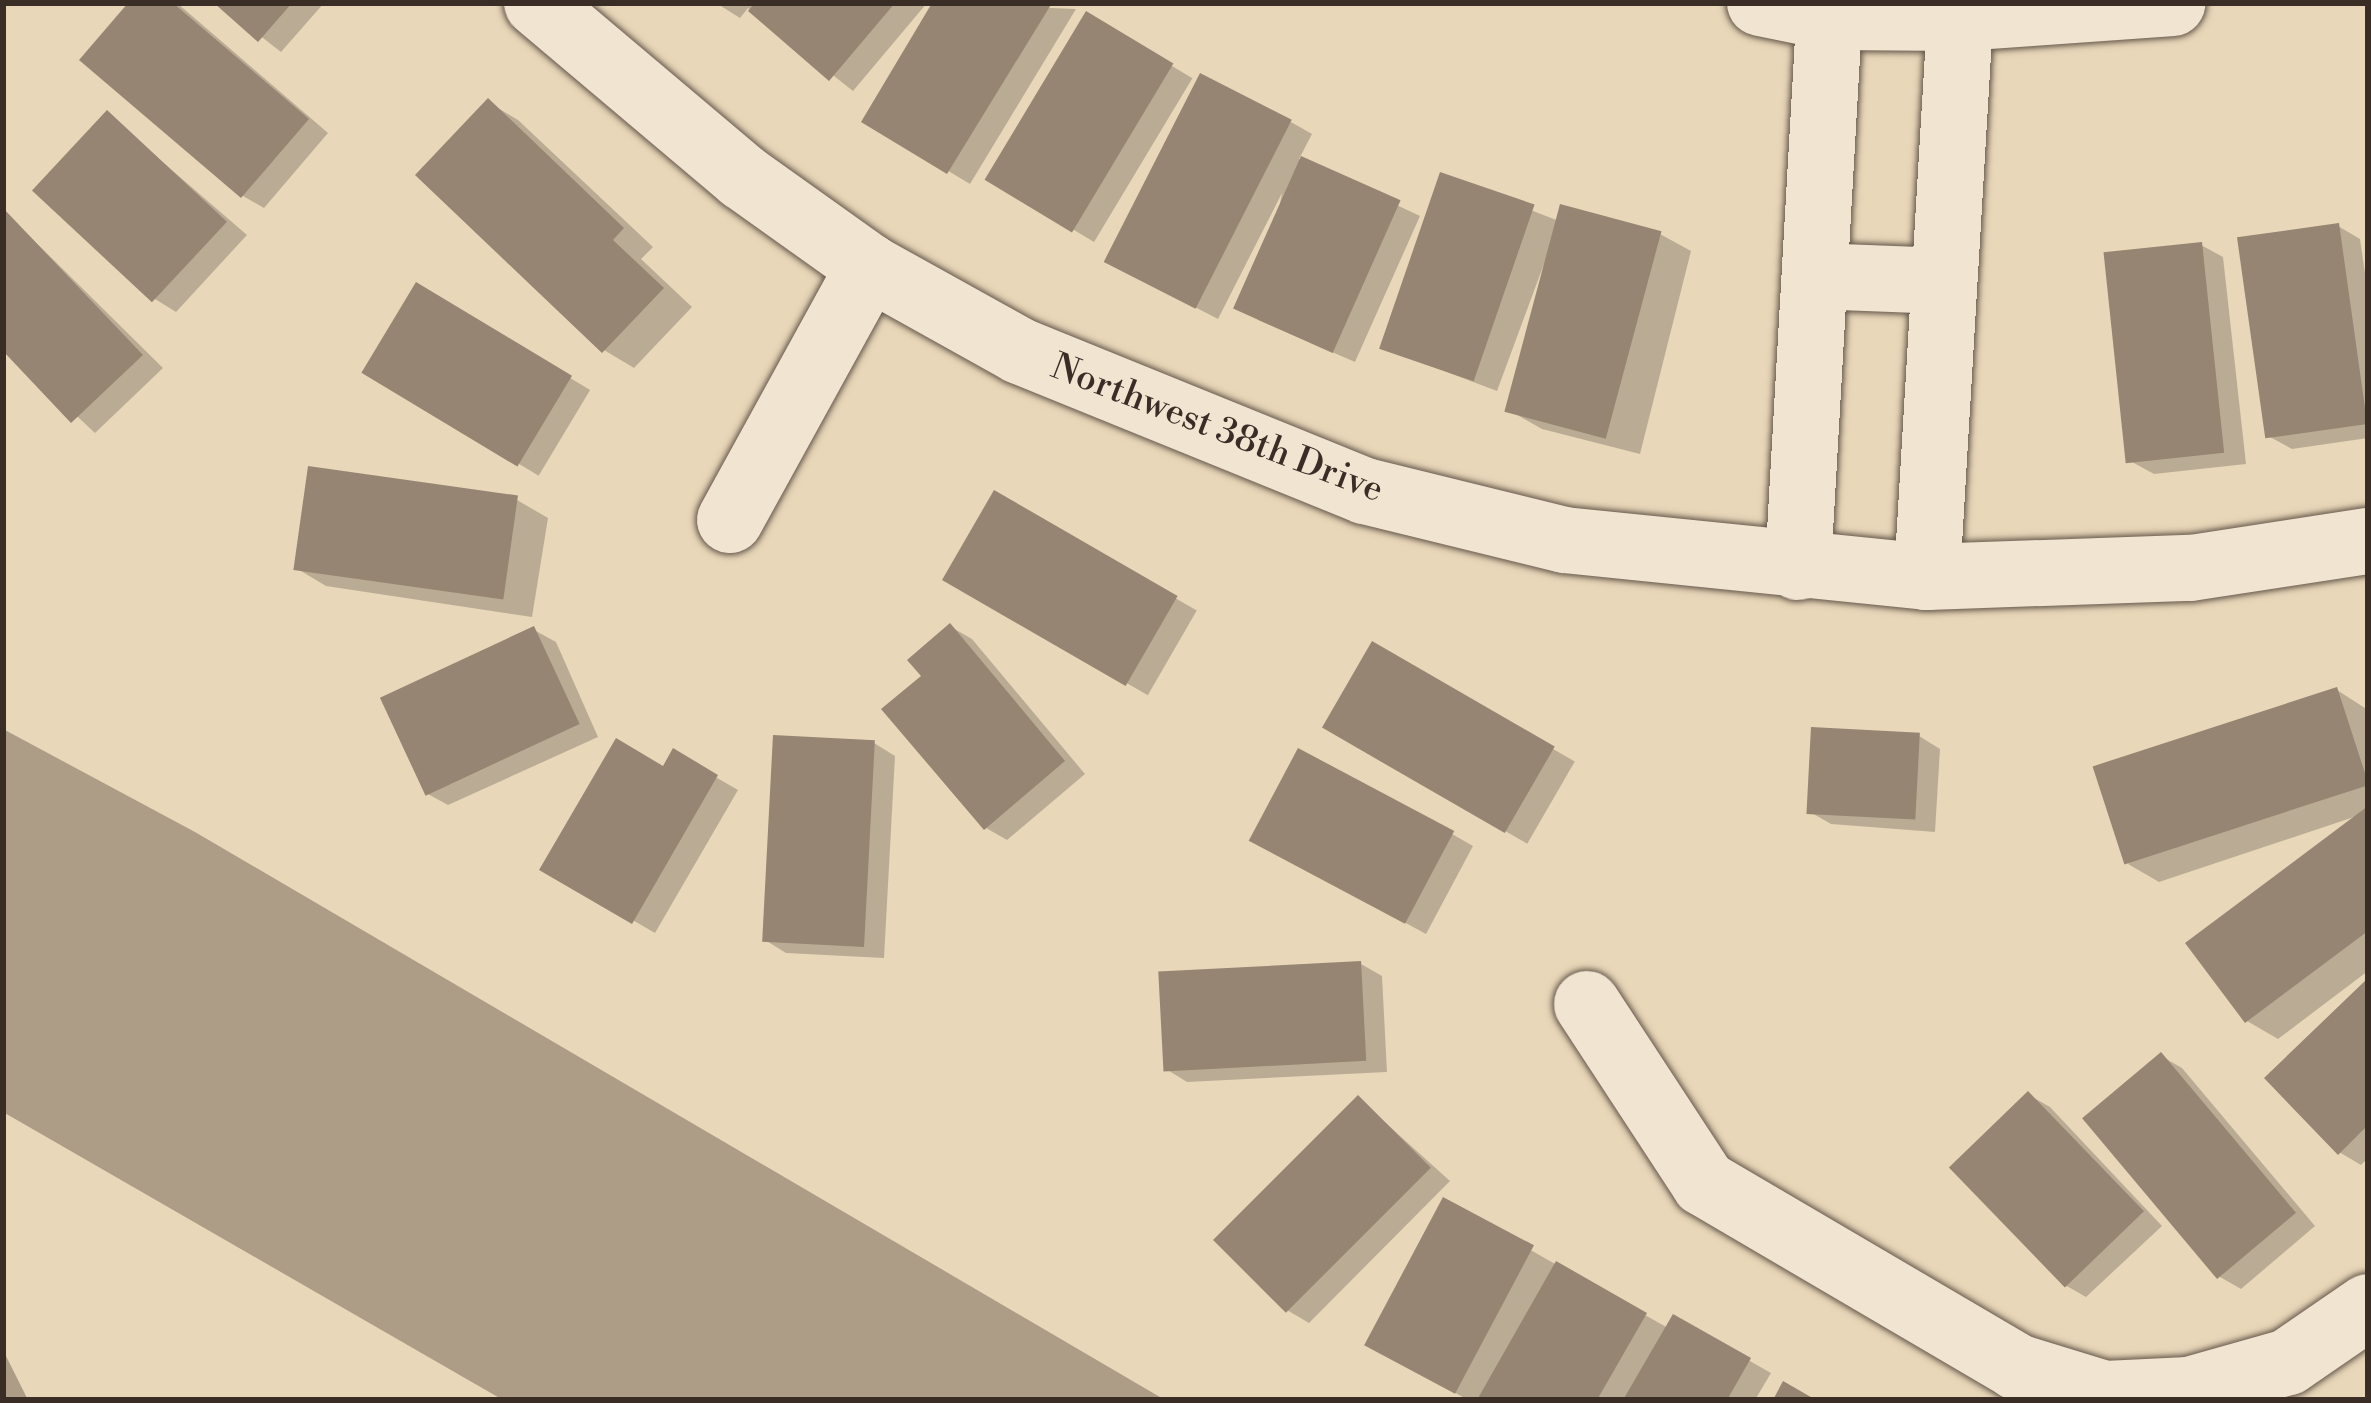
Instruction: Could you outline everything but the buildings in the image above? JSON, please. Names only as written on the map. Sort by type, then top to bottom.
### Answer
[{"type":"street","name":"Northwest 38th Drive","points":[[537,3],[743,178],[869,267],[1019,350],[1365,491],[1564,540],[1927,577],[2191,568],[2368,541]]},
{"type":"street","points":[[1760,3],[1830,10],[1960,11],[2172,3]]},
{"type":"street","points":[[1798,567],[1830,10]]},
{"type":"street","points":[[1927,577],[1960,11]]},
{"type":"street","points":[[730,520],[869,267]]},
{"type":"street","points":[[1815,276],[1944,281]]},
{"type":"street","points":[[1587,1004],[1704,1183],[2017,1366],[2105,1394],[2189,1390],[2288,1362],[2368,1307]]},
{"type":"shaded area","points":[[3,729],[195,832],[1165,1400],[503,1400],[3,1112]]},
{"type":"shaded area","points":[[3,1350],[28,1400],[3,1400]]}]
